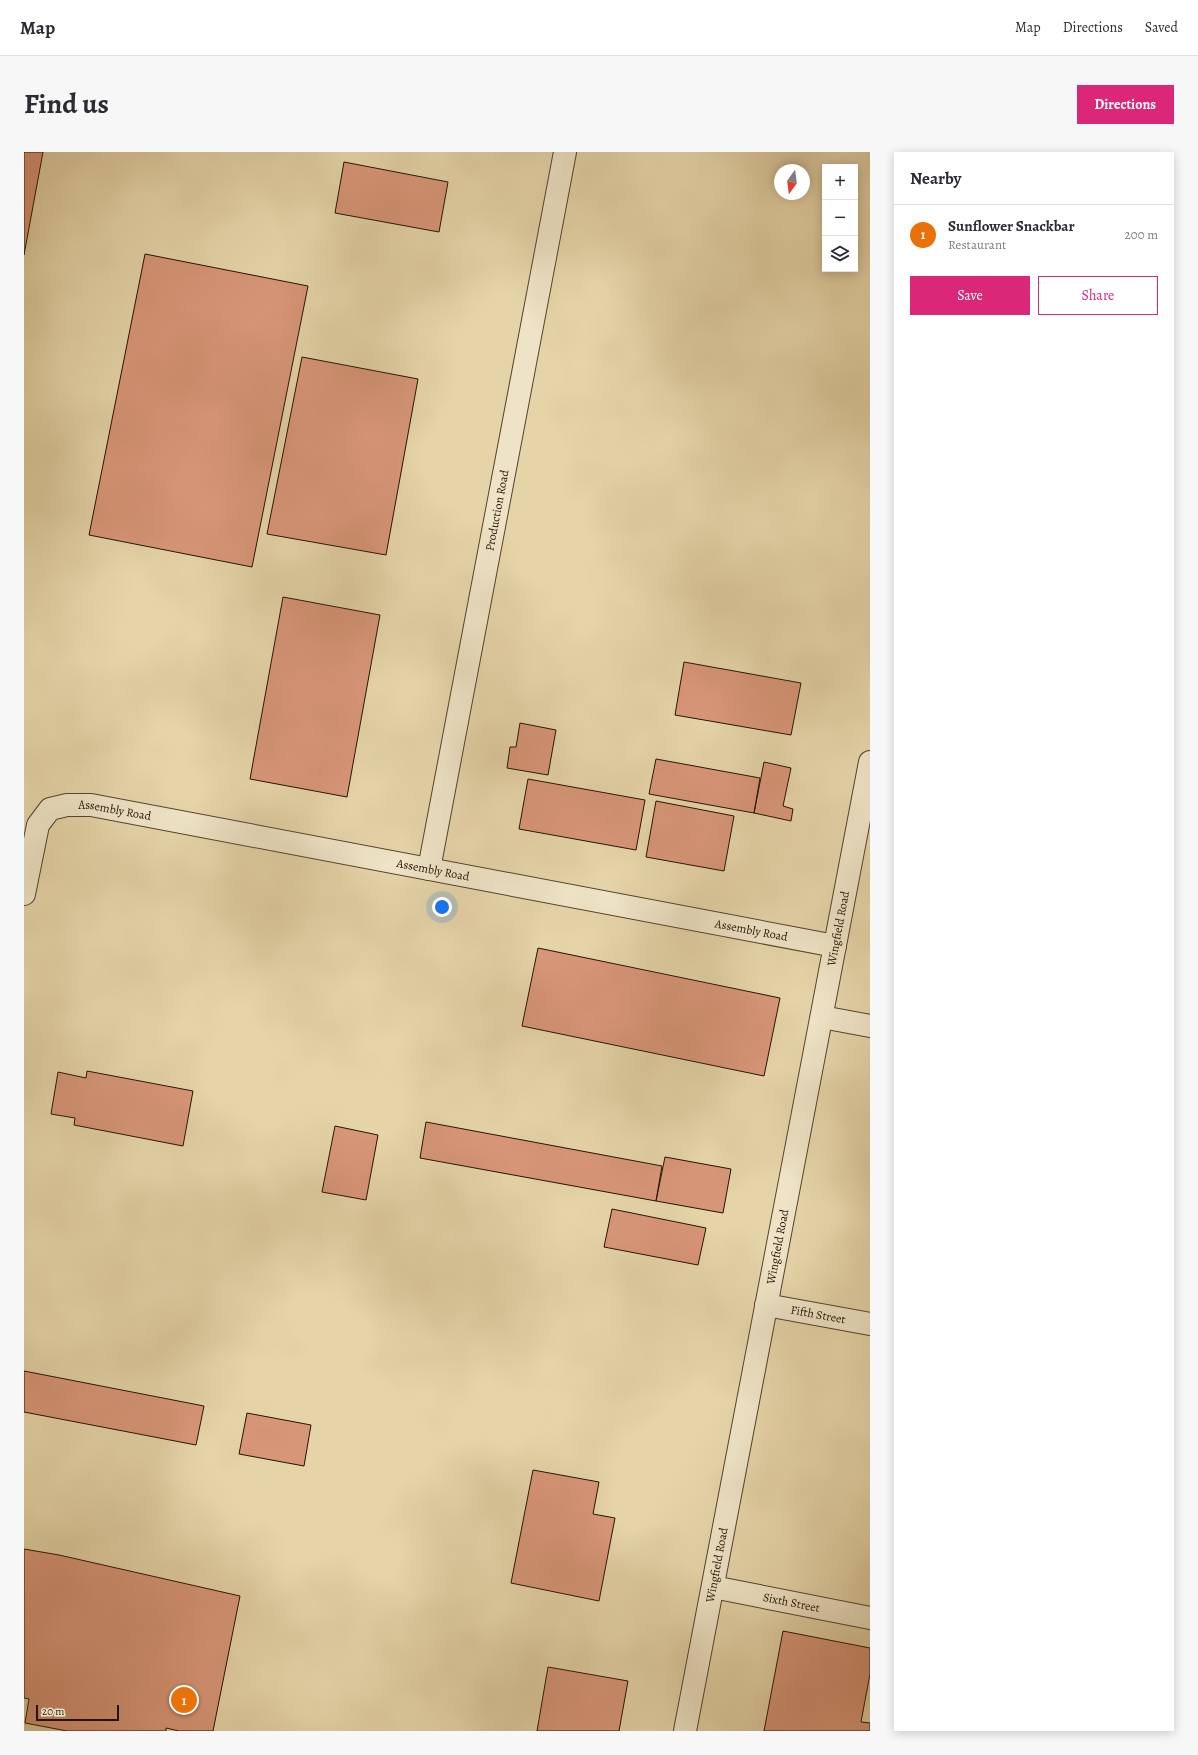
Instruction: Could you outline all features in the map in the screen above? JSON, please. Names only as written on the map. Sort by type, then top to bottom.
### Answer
[{"type":"street","name":"Production Road","points":[[429,869],[565,152]]},
{"type":"street","name":"Wingfield Road","points":[[685,1731],[870,762]]},
{"type":"street","name":"Assembly Road","points":[[24,894],[38,825],[50,809],[67,805],[91,805],[835,946]]},
{"type":"street","points":[[822,1017],[870,1026]]},
{"type":"street","name":"Fifth Street","points":[[766,1305],[870,1324]]},
{"type":"street","name":"Sixth Street","points":[[713,1587],[870,1618]]},
{"type":"building","points":[[24,152],[43,152],[24,255]]},
{"type":"building","points":[[344,162],[448,182],[439,232],[335,213]]},
{"type":"building","points":[[145,254],[308,286],[252,567],[89,535]]},
{"type":"building","points":[[302,357],[418,379],[386,555],[267,534]]},
{"type":"building","points":[[283,597],[380,615],[347,797],[250,779]]},
{"type":"building","points":[[684,662],[801,683],[791,735],[675,715]]},
{"type":"building","points":[[520,723],[556,730],[548,775],[507,768],[510,747],[516,747]]},
{"type":"building","points":[[656,759],[760,778],[754,813],[649,794]]},
{"type":"building","points":[[764,762],[791,768],[783,806],[793,809],[791,821],[754,813]]},
{"type":"building","points":[[528,779],[645,800],[636,850],[519,829]]},
{"type":"building","points":[[656,801],[734,816],[724,871],[646,857]]},
{"type":"building","points":[[538,948],[780,998],[764,1076],[522,1026]]},
{"type":"building","points":[[87,1071],[193,1091],[183,1146],[74,1125],[75,1118],[51,1114],[58,1072],[86,1078]]},
{"type":"building","points":[[426,1122],[662,1166],[656,1201],[420,1158]]},
{"type":"building","points":[[335,1126],[378,1135],[366,1200],[322,1192]]},
{"type":"building","points":[[665,1157],[731,1169],[723,1213],[656,1201]]},
{"type":"building","points":[[612,1209],[706,1228],[698,1265],[604,1247]]},
{"type":"building","points":[[24,1371],[204,1406],[196,1445],[24,1412]]},
{"type":"building","points":[[247,1413],[311,1425],[304,1466],[239,1454]]},
{"type":"building","points":[[533,1470],[599,1482],[593,1514],[615,1518],[599,1601],[511,1583]]},
{"type":"building","points":[[24,1549],[59,1555],[240,1596],[213,1731],[179,1731],[166,1728],[166,1731],[67,1731],[25,1723],[29,1699],[24,1698]]},
{"type":"building","points":[[783,1631],[870,1648],[870,1674],[861,1722],[870,1723],[870,1731],[764,1731]]},
{"type":"building","points":[[548,1667],[628,1681],[619,1731],[537,1731]]},
{"type":"place","name":"Sunflower Snackbar","points":[[184,1700]]}]
